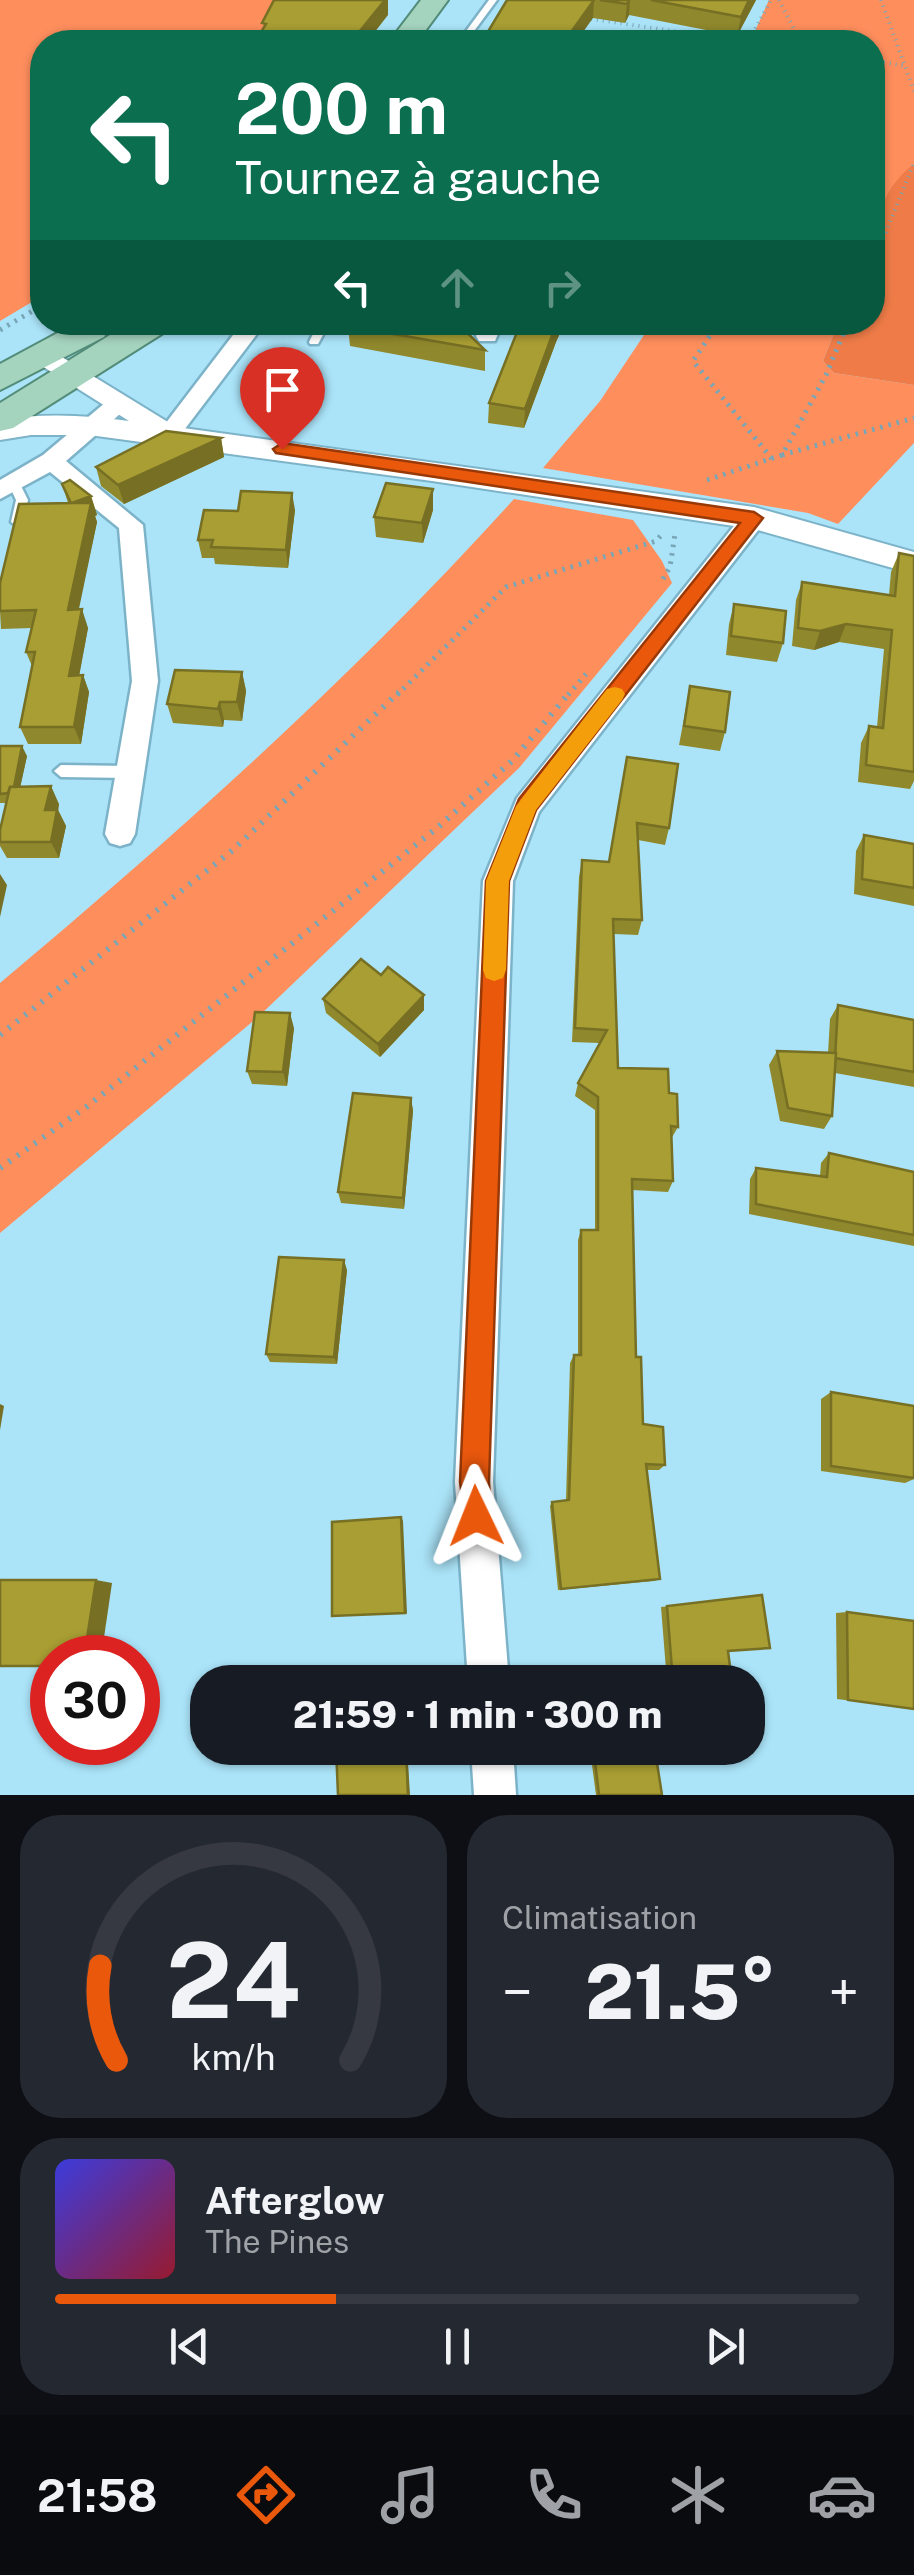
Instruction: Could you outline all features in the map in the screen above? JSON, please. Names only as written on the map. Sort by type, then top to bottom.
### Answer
[{"type":"main road","points":[[411,30],[434,0]]},
{"type":"main road","points":[[440,30],[462,0]]},
{"type":"main road","points":[[20,369],[81,335]]},
{"type":"main road","points":[[0,418],[136,335]]},
{"type":"street","points":[[170,433],[245,335]]},
{"type":"street","points":[[20,369],[120,402],[170,433]]},
{"type":"street","points":[[60,384],[89,425]]},
{"type":"street","points":[[8,488],[51,461],[120,402]]},
{"type":"street","points":[[0,430],[32,425],[89,425],[170,433],[754,518],[815,532],[914,563]]},
{"type":"street","points":[[51,461],[131,525],[145,681],[120,834]]},
{"type":"street","points":[[487,1665],[474,1482],[498,881],[527,806],[754,518]]},
{"type":"street","points":[[493,1765],[495,1795]]},
{"type":"lane","points":[[471,30],[493,0]]},
{"type":"lane","points":[[314,342],[318,335]]},
{"type":"lane","points":[[8,488],[22,500],[13,536]]},
{"type":"lane","points":[[61,771],[130,772]]},
{"type":"path","points":[[754,30],[770,0]]},
{"type":"path","points":[[779,0],[795,30]]},
{"type":"path","points":[[881,0],[914,92]]},
{"type":"path","points":[[573,17],[664,30]]},
{"type":"path","points":[[885,62],[904,66]]},
{"type":"path","points":[[885,234],[914,163]]},
{"type":"path","points":[[0,330],[30,312]]},
{"type":"path","points":[[710,335],[693,361],[772,459]]},
{"type":"path","points":[[782,455],[826,375],[843,335]]},
{"type":"path","points":[[698,483],[914,418]]},
{"type":"path","points":[[661,581],[670,567],[676,518]]},
{"type":"path","points":[[0,1035],[234,849],[336,756],[506,587],[656,540],[666,529]]},
{"type":"path","points":[[0,1168],[103,1094],[437,828],[513,760],[589,671]]},
{"type":"shaded area","points":[[0,0],[284,0],[268,30],[30,30],[30,303],[0,321]]},
{"type":"shaded area","points":[[769,0],[914,0],[914,164],[885,201],[885,30],[755,30]]},
{"type":"shaded area","points":[[914,164],[914,385],[834,373],[823,361],[833,335],[885,335],[885,200]]},
{"type":"shaded area","points":[[644,335],[833,335],[823,361],[834,373],[914,385],[914,443],[838,524],[808,513],[543,468],[600,401]]},
{"type":"shaded area","points":[[514,499],[633,520],[662,561],[672,583],[519,768],[258,1017],[0,1233],[0,983],[265,750],[392,627]]},
{"type":"building","points":[[274,0],[385,0],[361,30],[262,30],[266,24],[262,23]]},
{"type":"building","points":[[507,0],[594,0],[573,30],[489,30]]},
{"type":"building","points":[[651,0],[749,0],[741,17]]},
{"type":"building","points":[[399,335],[469,335],[485,350]]},
{"type":"building","points":[[516,335],[552,335],[525,409],[489,403]]},
{"type":"building","points":[[166,431],[221,438],[118,485],[96,467]]},
{"type":"building","points":[[70,480],[91,496],[72,503],[91,503],[68,610],[82,609],[69,676],[83,675],[74,727],[20,727],[35,652],[26,652],[36,610],[0,611],[0,583],[19,504],[71,503],[62,484]]},
{"type":"building","points":[[386,483],[433,489],[422,523],[374,517]]},
{"type":"building","points":[[241,491],[292,493],[286,550],[211,547],[213,540],[198,540],[204,510],[238,511]]},
{"type":"building","points":[[899,553],[914,556],[914,772],[866,765],[869,726],[883,728],[892,630],[846,624],[820,631],[798,628],[802,582],[895,596]]},
{"type":"building","points":[[734,604],[786,611],[783,643],[731,636]]},
{"type":"building","points":[[175,670],[242,672],[237,702],[220,702],[218,709],[167,704]]},
{"type":"building","points":[[690,686],[730,692],[725,732],[684,726]]},
{"type":"building","points":[[0,746],[22,746],[14,787],[0,794]]},
{"type":"building","points":[[627,757],[678,764],[669,828],[637,823],[642,920],[613,919],[618,1068],[668,1069],[669,1093],[677,1094],[678,1127],[671,1126],[673,1181],[632,1179],[636,1357],[641,1357],[643,1424],[663,1427],[665,1465],[646,1464],[660,1579],[561,1589],[552,1502],[569,1500],[574,1355],[581,1355],[581,1230],[598,1230],[598,1097],[578,1083],[607,1030],[575,1028],[582,860],[609,862]]},
{"type":"building","points":[[51,786],[45,810],[57,810],[51,842],[0,842],[10,787]]},
{"type":"building","points":[[864,835],[914,844],[914,888],[862,879]]},
{"type":"building","points":[[361,959],[381,975],[388,967],[424,995],[378,1044],[323,999]]},
{"type":"building","points":[[838,1005],[914,1020],[914,1072],[835,1058]]},
{"type":"building","points":[[255,1012],[290,1013],[283,1072],[247,1071]]},
{"type":"building","points":[[777,1051],[836,1053],[832,1116],[788,1108]]},
{"type":"building","points":[[353,1093],[411,1098],[403,1198],[338,1192]]},
{"type":"building","points":[[829,1153],[914,1172],[914,1235],[756,1204],[756,1168],[827,1177]]},
{"type":"building","points":[[279,1257],[344,1260],[334,1357],[266,1354]]},
{"type":"building","points":[[831,1392],[914,1406],[914,1478],[831,1466]]},
{"type":"building","points":[[401,1517],[405,1613],[332,1616],[332,1522]]},
{"type":"building","points":[[0,1580],[96,1580],[88,1635],[30,1635],[30,1666],[0,1666]]},
{"type":"building","points":[[762,1595],[770,1648],[728,1651],[730,1665],[672,1665],[667,1606]]},
{"type":"building","points":[[847,1612],[914,1621],[914,1709],[848,1700]]},
{"type":"building","points":[[337,1765],[407,1765],[408,1795],[338,1795]]},
{"type":"building","points":[[595,1765],[657,1765],[662,1795],[599,1795]]},
{"type":"slow traffic","points":[[494,970],[498,881],[527,806],[615,694]]},
{"type":"route","points":[[282,449],[754,518],[527,806],[498,881],[474,1482],[476,1516]]}]
